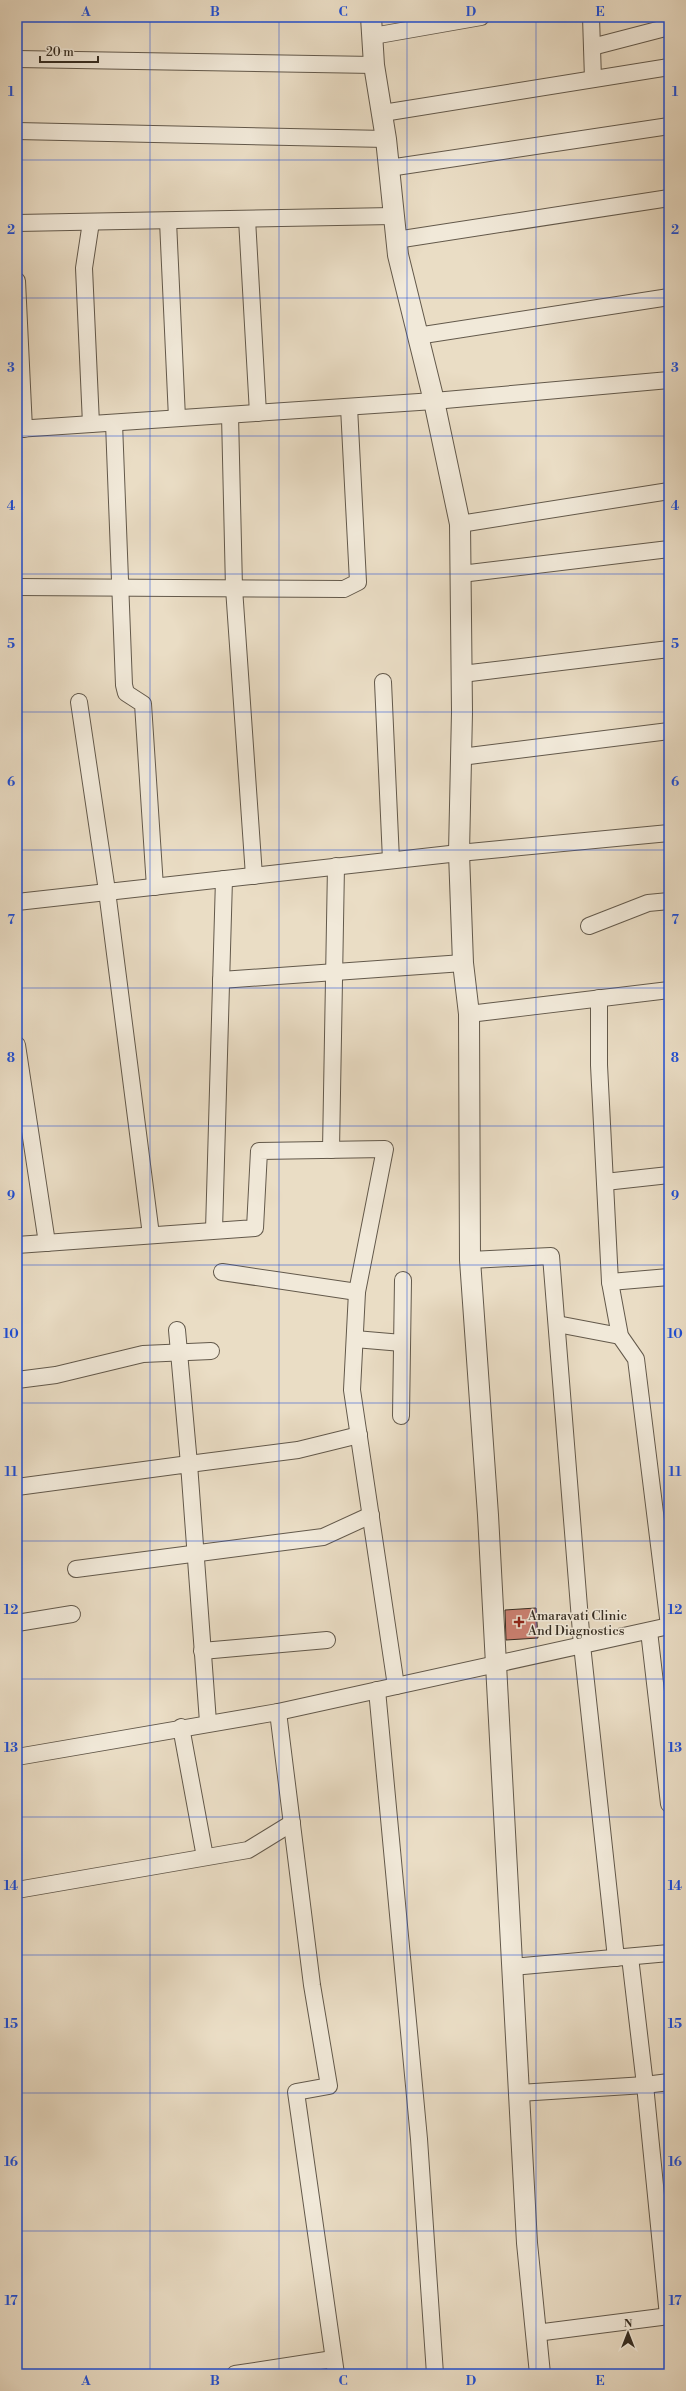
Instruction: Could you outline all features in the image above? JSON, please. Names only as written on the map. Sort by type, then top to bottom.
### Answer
[{"type":"street","points":[[480,17],[372,26],[374,65],[383,113],[396,240],[417,336],[434,401],[460,524],[462,674],[460,853],[463,963],[469,1014],[470,1260],[496,1664],[527,2243],[540,2374]]},
{"type":"street","points":[[591,17],[593,79]]},
{"type":"street","points":[[592,47],[669,27]]},
{"type":"street","points":[[17,59],[374,65]]},
{"type":"street","points":[[383,113],[669,67]]},
{"type":"street","points":[[389,168],[669,126]]},
{"type":"street","points":[[17,132],[386,139]]},
{"type":"street","points":[[396,240],[669,198]]},
{"type":"street","points":[[17,224],[394,216]]},
{"type":"street","points":[[247,219],[258,413]]},
{"type":"street","points":[[168,221],[177,418]]},
{"type":"street","points":[[91,222],[84,268],[91,424]]},
{"type":"street","points":[[17,281],[21,429],[434,401],[669,380]]},
{"type":"street","points":[[417,336],[669,297]]},
{"type":"street","points":[[17,587],[344,589],[358,582],[349,407]]},
{"type":"street","points":[[230,415],[234,588],[254,876]]},
{"type":"street","points":[[114,423],[124,688],[126,693],[143,704],[155,887]]},
{"type":"street","points":[[460,524],[669,491]]},
{"type":"street","points":[[461,574],[669,550]]},
{"type":"street","points":[[462,674],[669,649]]},
{"type":"street","points":[[383,682],[391,860]]},
{"type":"street","points":[[79,702],[107,891],[150,1235]]},
{"type":"street","points":[[461,757],[669,731]]},
{"type":"street","points":[[17,902],[391,860],[669,833]]},
{"type":"street","points":[[331,1150],[336,866]]},
{"type":"street","points":[[214,1230],[224,879]]},
{"type":"street","points":[[589,926],[648,903],[669,901]]},
{"type":"street","points":[[221,980],[463,963]]},
{"type":"street","points":[[469,1014],[669,990]]},
{"type":"street","points":[[17,1757],[208,1722],[278,1712],[669,1626],[636,1359],[620,1336],[610,1282],[599,1065],[599,998]]},
{"type":"street","points":[[17,1045],[46,1243]]},
{"type":"street","points":[[17,1245],[255,1228],[259,1151],[385,1149],[357,1292],[352,1390],[396,1686]]},
{"type":"street","points":[[605,1182],[669,1175]]},
{"type":"street","points":[[470,1260],[551,1256],[582,1645],[623,1957],[645,2085],[668,2316],[536,2333]]},
{"type":"street","points":[[222,1272],[357,1292]]},
{"type":"street","points":[[610,1282],[669,1277]]},
{"type":"street","points":[[401,1416],[403,1280]]},
{"type":"street","points":[[557,1324],[620,1336]]},
{"type":"street","points":[[177,1330],[189,1464],[208,1722]]},
{"type":"street","points":[[355,1339],[402,1343]]},
{"type":"street","points":[[17,1380],[56,1375],[143,1354],[211,1350]]},
{"type":"street","points":[[17,1487],[298,1450],[359,1435]]},
{"type":"street","points":[[76,1569],[323,1538],[371,1515]]},
{"type":"street","points":[[17,1623],[72,1614]]},
{"type":"street","points":[[649,1631],[669,1804]]},
{"type":"street","points":[[202,1651],[327,1640]]},
{"type":"street","points":[[377,1690],[419,2139],[435,2374]]},
{"type":"street","points":[[235,2374],[334,2367],[296,2092],[329,2086],[312,1985],[278,1712]]},
{"type":"street","points":[[181,1727],[205,1857]]},
{"type":"street","points":[[17,1890],[248,1850],[292,1823]]},
{"type":"street","points":[[512,1967],[669,1953]]},
{"type":"street","points":[[519,2093],[645,2085],[669,2082]]},
{"type":"building","points":[[536,1608],[538,1638],[506,1640],[505,1610]]},
{"type":"place","name":"Amaravati Clinic And Diagnostics","points":[[519,1622]]}]
